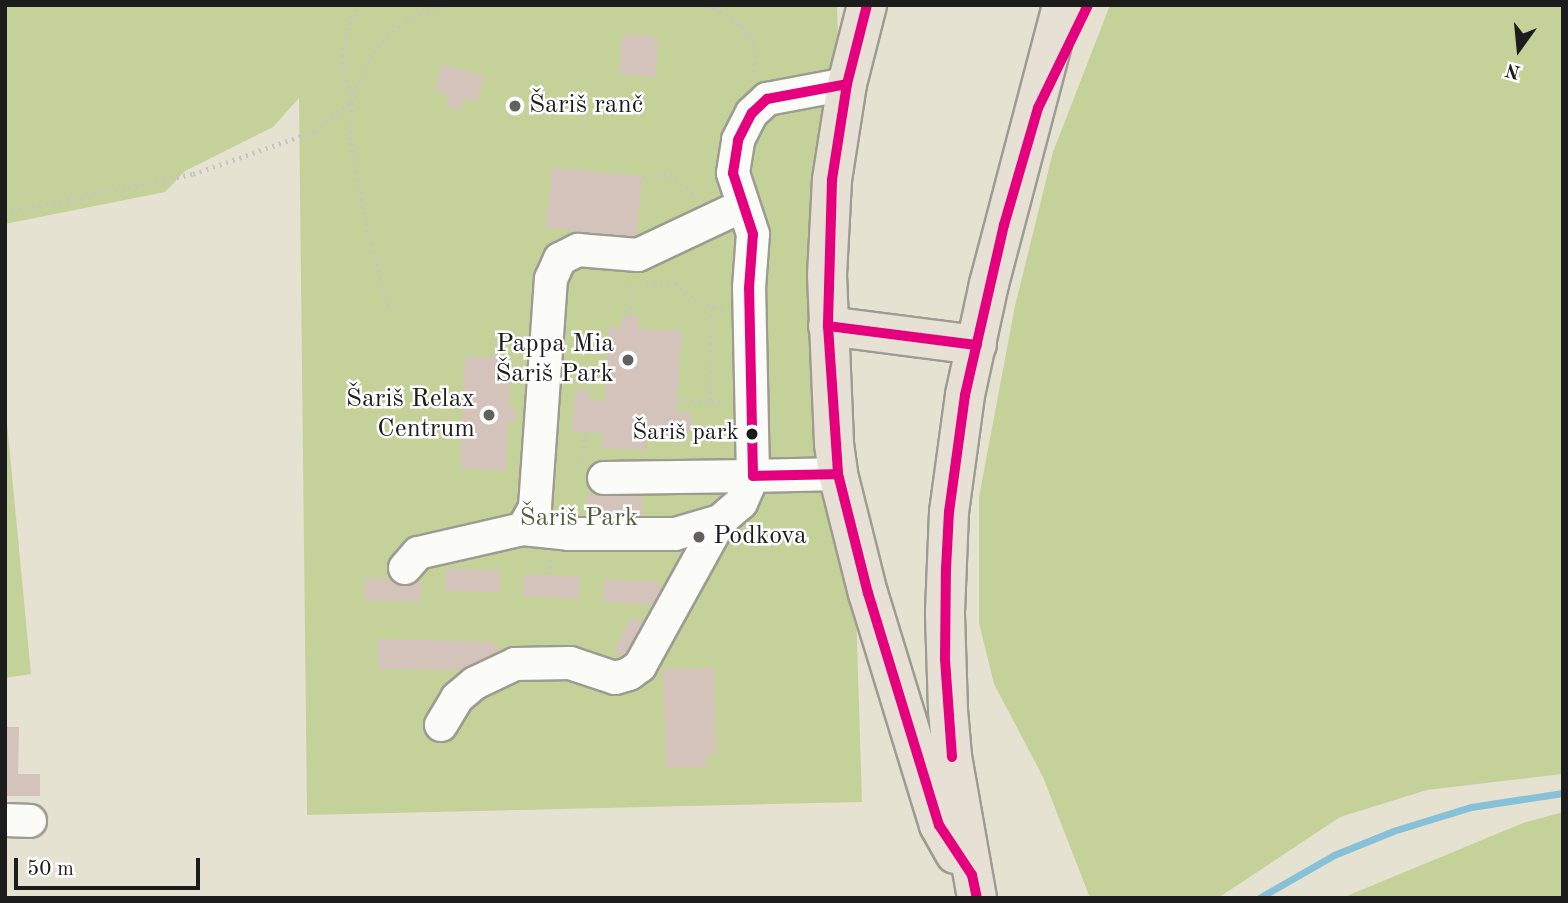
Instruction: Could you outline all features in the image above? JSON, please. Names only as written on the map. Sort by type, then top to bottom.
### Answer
[{"type":"main road","points":[[867,5],[847,85],[832,180],[828,326],[838,474],[868,593],[939,825],[975,886]]},
{"type":"main road","points":[[975,886],[952,756],[945,612],[949,512],[965,396],[1004,225],[1038,108],[1062,5]]},
{"type":"main road","points":[[1038,108],[1088,5]]},
{"type":"main road","points":[[828,326],[977,345]]},
{"type":"lane","points":[[441,725],[457,698],[475,683],[515,664],[570,663],[615,678],[629,674],[640,666],[720,521],[741,503],[753,476],[749,313],[753,234],[732,211],[733,173],[738,140],[752,113],[767,99],[847,85]]},
{"type":"lane","points":[[523,529],[535,507],[551,279],[560,259],[578,250],[638,255],[732,211]]},
{"type":"lane","points":[[604,478],[838,474]]},
{"type":"lane","points":[[405,568],[418,553],[523,529],[569,534],[675,534],[720,521]]},
{"type":"path","points":[[359,5],[346,30],[342,64],[351,102],[349,140],[365,220],[388,306]]},
{"type":"path","points":[[5,212],[193,174],[315,131],[351,102],[373,52],[405,19],[442,5]]},
{"type":"path","points":[[705,5],[714,7],[742,26],[757,49],[752,113]]},
{"type":"path","points":[[643,176],[670,175],[732,211]]},
{"type":"path","points":[[630,316],[632,281],[675,284],[694,300],[749,313]]},
{"type":"path","points":[[710,401],[711,306]]},
{"type":"path","points":[[677,400],[751,400]]},
{"type":"green space","name":"Šariš Park","points":[[5,5],[837,5],[862,802],[307,815],[299,98],[273,127],[185,171],[165,192],[5,224]]},
{"type":"green space","points":[[1110,5],[1563,5],[1563,774],[1427,790],[1340,817],[1218,898],[1090,898],[1043,777],[994,684],[979,623],[979,497],[1015,306],[1053,152]]},
{"type":"green space","points":[[5,402],[31,674],[5,678]]},
{"type":"green space","points":[[1563,812],[1563,898],[1342,898],[1523,823]]},
{"type":"building","points":[[625,34],[654,36],[654,40],[658,40],[656,77],[619,74],[621,38],[624,38]]},
{"type":"building","points":[[442,64],[484,76],[477,102],[463,98],[460,110],[446,106],[450,95],[435,91]]},
{"type":"building","points":[[552,167],[643,177],[636,237],[546,228]]},
{"type":"building","name":"Pappa Mia Šariš Park","points":[[622,315],[638,316],[638,328],[682,331],[676,412],[692,413],[691,430],[681,429],[681,437],[646,435],[645,450],[602,448],[603,433],[571,432],[575,390],[590,391],[589,400],[605,401],[608,327],[621,328]]},
{"type":"building","name":"Šariš Relax Centrum","points":[[496,353],[502,359],[511,359],[509,408],[515,408],[515,422],[508,422],[506,471],[460,468],[465,357],[490,358]]},
{"type":"building","points":[[587,494],[643,496],[642,517],[586,515]]},
{"type":"building","points":[[446,568],[501,571],[500,593],[445,590]]},
{"type":"building","points":[[524,574],[580,577],[579,599],[523,596]]},
{"type":"building","points":[[365,578],[421,580],[420,602],[364,600]]},
{"type":"building","points":[[604,579],[660,582],[659,605],[603,602]]},
{"type":"building","points":[[632,617],[650,627],[631,661],[613,651]]},
{"type":"building","points":[[378,639],[492,642],[506,655],[474,670],[378,669]]},
{"type":"building","points":[[714,668],[716,754],[707,754],[707,767],[666,768],[663,669]]},
{"type":"building","points":[[5,727],[19,727],[18,774],[40,774],[40,796],[5,796]]},
{"type":"waterway","points":[[1259,898],[1334,855],[1393,831],[1471,807],[1563,793]]},
{"type":"transit line","points":[[867,5],[847,84],[832,180],[828,326],[838,474],[868,593],[939,825],[972,875],[977,898]]},
{"type":"transit line","points":[[952,757],[945,659],[946,569],[949,512],[965,395],[1004,225],[1038,108],[1088,5]]},
{"type":"transit line","points":[[838,474],[753,476],[749,288],[753,234],[733,173],[738,140],[752,113],[767,99],[847,84]]},
{"type":"transit line","points":[[828,326],[977,345]]},
{"type":"place","name":"Šariš ranč","points":[[515,106]]},
{"type":"place","name":"Pappa Mia Šariš Park","points":[[628,360]]},
{"type":"place","name":"Šariš Relax Centrum","points":[[489,415]]},
{"type":"place","name":"Šariš park","points":[[752,434]]},
{"type":"place","name":"Podkova","points":[[699,537]]}]
